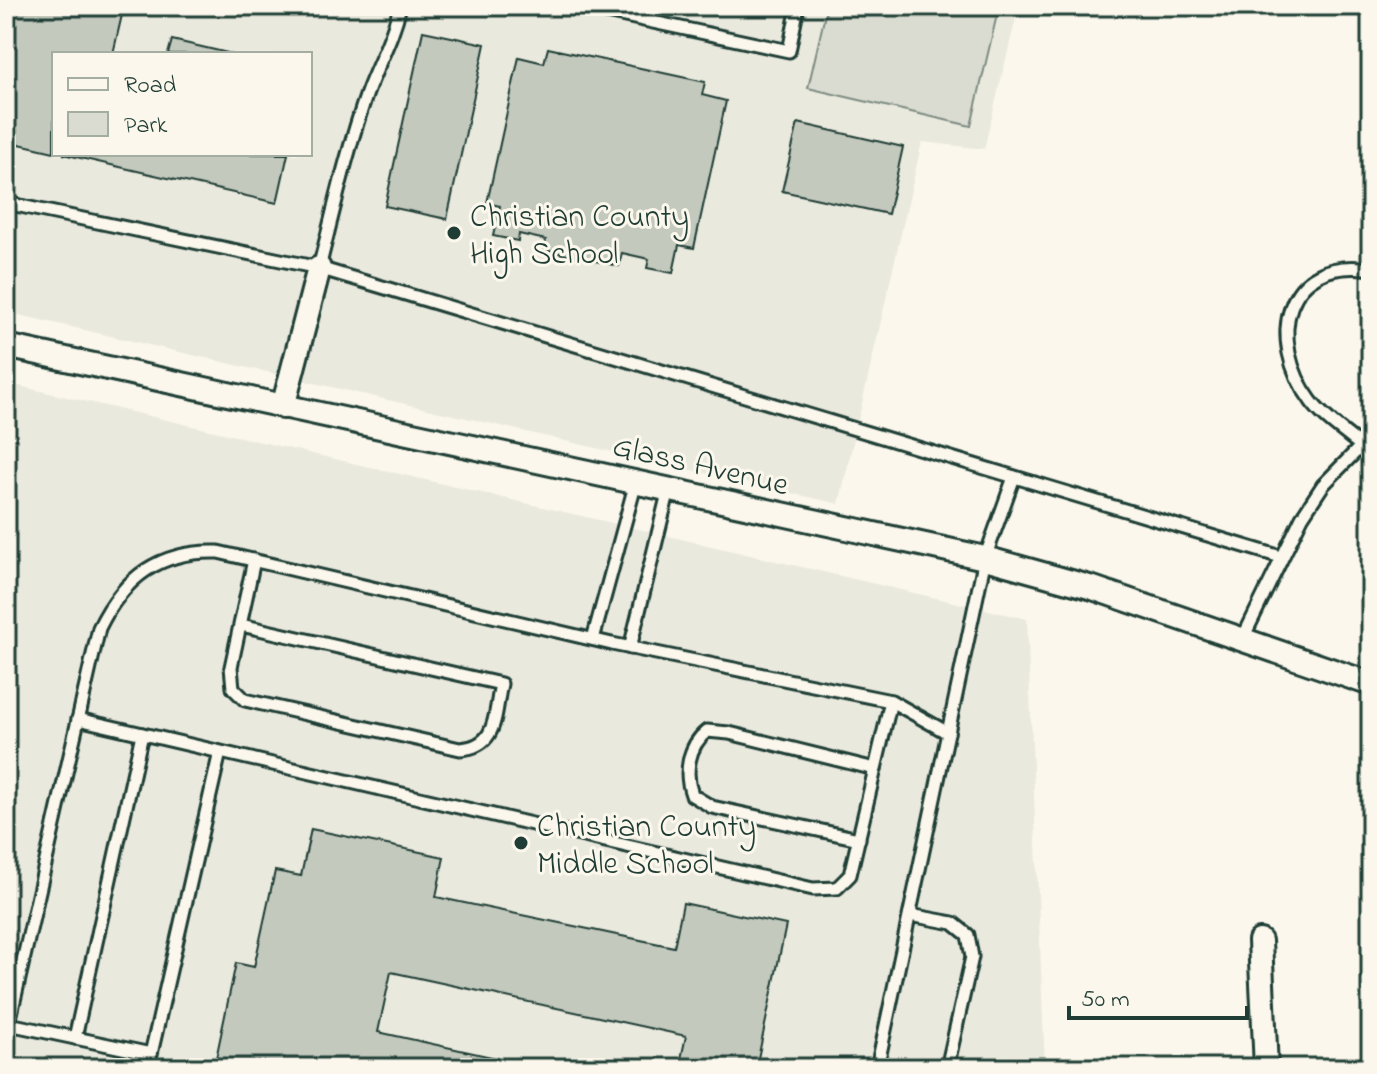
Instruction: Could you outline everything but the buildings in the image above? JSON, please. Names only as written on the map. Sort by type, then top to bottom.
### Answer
[{"type":"street","points":[[283,407],[319,268]]},
{"type":"street","name":"Glass Avenue","points":[[6,346],[985,558],[1093,588],[1371,684]]},
{"type":"street","points":[[1260,941],[1266,1068]]},
{"type":"lane","points":[[319,268],[348,152],[368,90],[390,47],[400,6]]},
{"type":"lane","points":[[578,6],[789,51],[798,6]]},
{"type":"lane","points":[[6,203],[319,268],[1281,557]]},
{"type":"lane","points":[[1361,446],[1311,402],[1291,363],[1284,339],[1293,301],[1316,276],[1347,267],[1371,269]]},
{"type":"lane","points":[[1243,638],[1281,557],[1323,485],[1371,436]]},
{"type":"lane","points":[[877,1068],[985,558],[1014,477]]},
{"type":"lane","points":[[593,639],[636,482]]},
{"type":"lane","points":[[630,648],[669,489]]},
{"type":"lane","points":[[220,752],[151,1054],[75,1038],[7,1030],[99,628],[113,600],[133,579],[164,559],[192,551],[254,560],[630,648],[891,701],[948,733]]},
{"type":"lane","points":[[241,625],[501,684],[488,740],[477,748],[460,749],[245,700],[233,688],[231,667],[254,560]]},
{"type":"lane","points":[[78,719],[813,889],[837,888],[850,875],[891,701]]},
{"type":"lane","points":[[859,839],[712,807],[692,795],[687,780],[690,759],[697,739],[707,731],[729,733],[875,769]]},
{"type":"lane","points":[[75,1038],[142,734]]},
{"type":"lane","points":[[910,915],[953,923],[968,935],[972,957],[947,1068]]},
{"type":"shaded area","name":"Christian County High School","points":[[6,6],[1019,6],[984,149],[922,142],[839,504],[6,312]]},
{"type":"shaded area","name":"Christian County Middle School","points":[[6,383],[1027,619],[1045,1068],[6,1068]]},
{"type":"green space","points":[[827,6],[999,6],[971,126],[808,88]]},
{"type":"place","name":"Christian County High School","points":[[454,233]]},
{"type":"place","name":"Christian County Middle School","points":[[521,843]]}]
